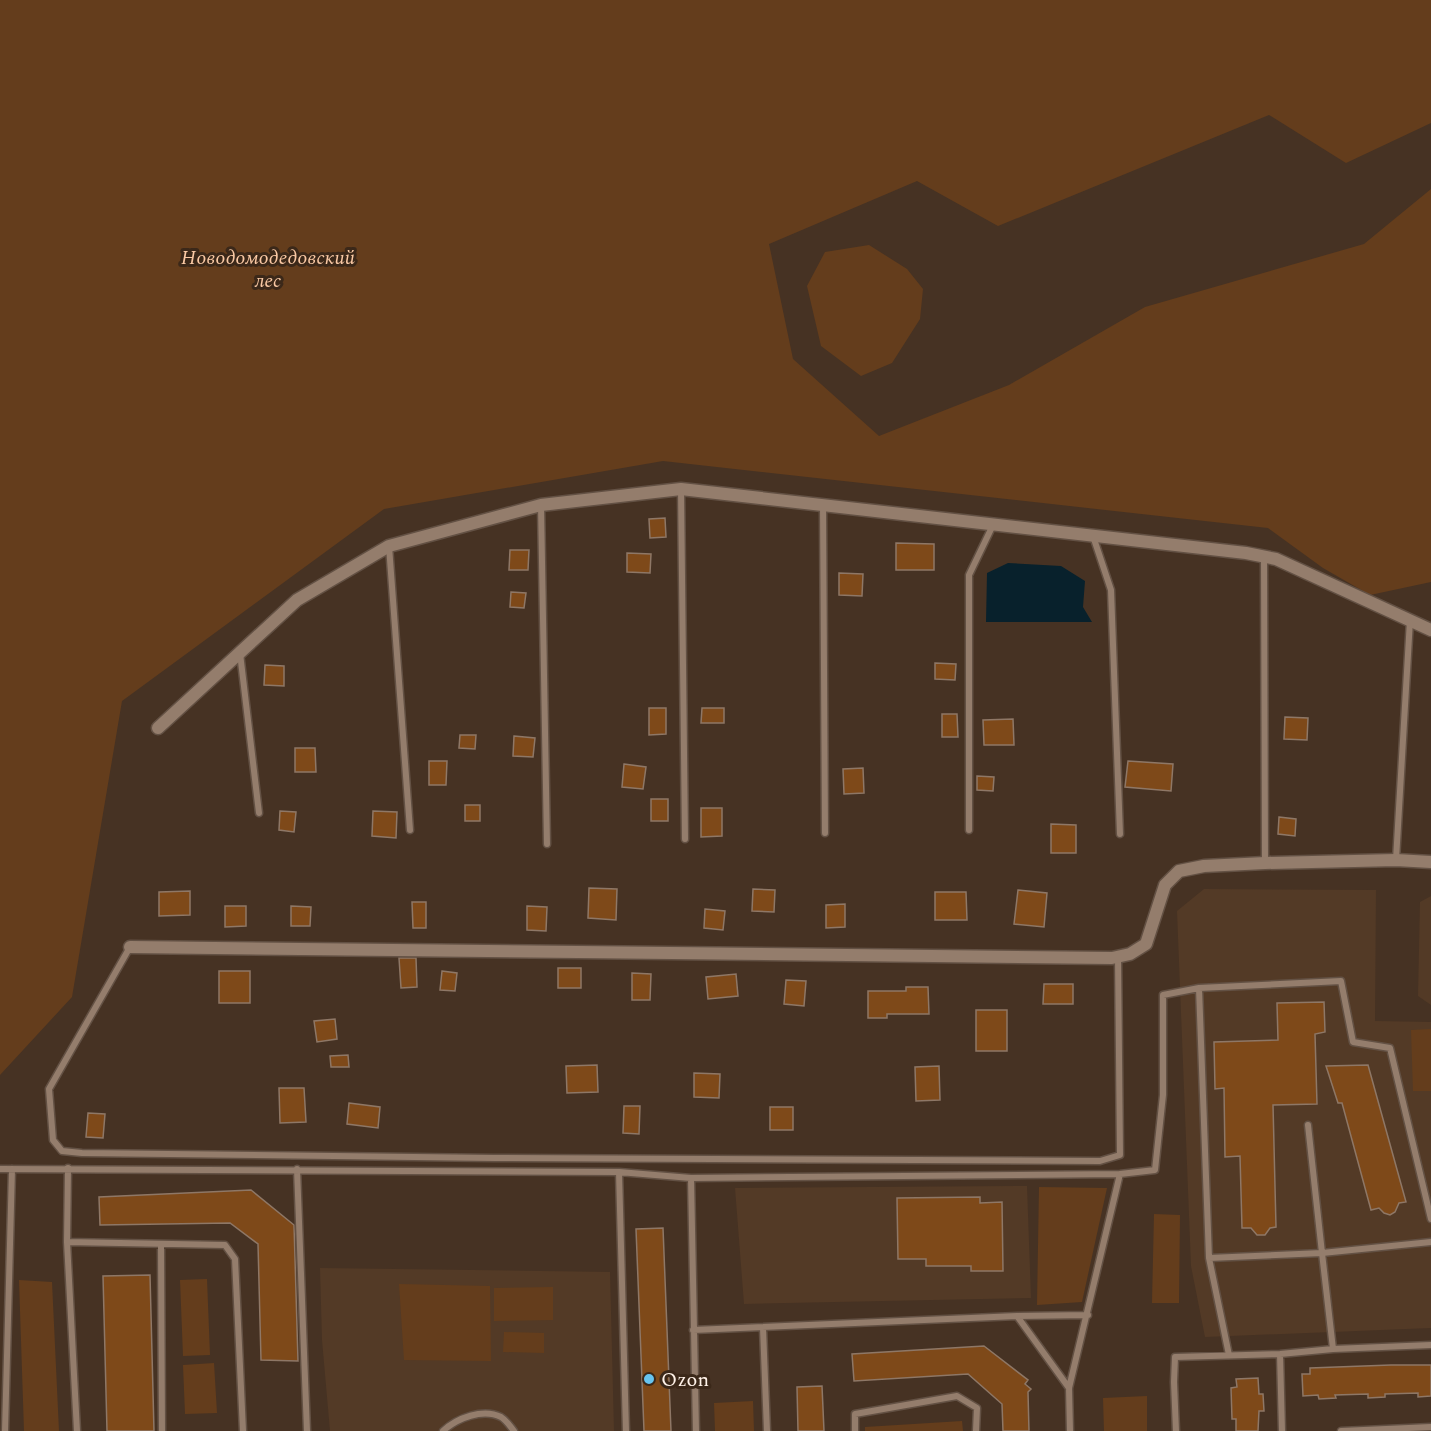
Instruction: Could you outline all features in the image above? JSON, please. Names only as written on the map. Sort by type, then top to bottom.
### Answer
[{"type":"street","points":[[159,728],[297,600],[389,546],[541,505],[681,489],[1276,559],[1431,630]]},
{"type":"street","points":[[130,947],[1118,957],[1130,954],[1146,944],[1165,885],[1179,871],[1204,866],[1265,863],[1396,860],[1431,862]]},
{"type":"lane","points":[[681,489],[685,839]]},
{"type":"lane","points":[[541,505],[547,844]]},
{"type":"lane","points":[[823,505],[825,834]]},
{"type":"lane","points":[[969,830],[969,575],[993,525]]},
{"type":"lane","points":[[1093,536],[1112,590],[1120,834]]},
{"type":"lane","points":[[389,546],[410,830]]},
{"type":"lane","points":[[1264,557],[1265,863]]},
{"type":"lane","points":[[1396,860],[1410,620]]},
{"type":"lane","points":[[240,652],[259,813]]},
{"type":"lane","points":[[130,947],[49,1089],[53,1140],[62,1151],[482,1158],[1100,1161],[1120,1155],[1118,957]]},
{"type":"lane","points":[[0,1169],[619,1172],[691,1178],[1120,1174],[1155,1170],[1163,1095],[1163,995],[1198,988],[1341,981],[1353,1042],[1390,1048],[1431,1219]]},
{"type":"lane","points":[[1198,988],[1209,1258],[1229,1355]]},
{"type":"lane","points":[[1308,1125],[1333,1349]]},
{"type":"lane","points":[[68,1168],[66,1242],[77,1431]]},
{"type":"lane","points":[[5,1431],[12,1169]]},
{"type":"lane","points":[[297,1169],[307,1431]]},
{"type":"lane","points":[[619,1172],[618,1202],[626,1431]]},
{"type":"lane","points":[[1070,1431],[1069,1388],[1120,1174]]},
{"type":"lane","points":[[691,1178],[696,1431]]},
{"type":"lane","points":[[66,1242],[225,1245],[235,1259],[243,1431]]},
{"type":"lane","points":[[1209,1258],[1322,1253],[1431,1242]]},
{"type":"lane","points":[[161,1244],[162,1431]]},
{"type":"lane","points":[[693,1330],[1088,1315]]},
{"type":"lane","points":[[1017,1316],[1069,1388]]},
{"type":"lane","points":[[763,1328],[767,1431]]},
{"type":"lane","points":[[1176,1431],[1175,1357],[1280,1354],[1333,1349],[1431,1345]]},
{"type":"lane","points":[[1280,1354],[1282,1431]]},
{"type":"lane","points":[[855,1431],[855,1414],[957,1396],[976,1408],[976,1431]]},
{"type":"lane","points":[[443,1431],[471,1416],[488,1413],[503,1418],[514,1431]]},
{"type":"lane","points":[[1341,1431],[1431,1427]]},
{"type":"shaded area","points":[[1204,889],[1376,890],[1375,1021],[1431,1022],[1431,1328],[1205,1337],[1191,1266],[1177,911]]},
{"type":"shaded area","points":[[1431,896],[1431,1005],[1418,996],[1420,902]]},
{"type":"shaded area","points":[[1027,1186],[1031,1298],[744,1304],[735,1188]]},
{"type":"shaded area","points":[[320,1268],[610,1272],[614,1431],[330,1431],[322,1340]]},
{"type":"green space","name":"Новодомодедовский лес","points":[[0,0],[1431,0],[1431,123],[1346,163],[1269,115],[998,226],[917,181],[769,244],[793,359],[879,436],[1009,385],[1145,307],[1364,244],[1431,189],[1431,582],[1370,595],[1323,568],[1268,528],[663,461],[384,509],[122,701],[72,997],[0,1075]]},
{"type":"green space","points":[[869,245],[907,269],[923,289],[920,319],[892,363],[861,376],[821,346],[807,286],[825,252]]},
{"type":"green space","points":[[1431,1029],[1431,1091],[1413,1091],[1411,1030]]},
{"type":"green space","points":[[1039,1187],[1107,1188],[1082,1302],[1037,1305]]},
{"type":"green space","points":[[1154,1214],[1180,1215],[1179,1303],[1152,1303]]},
{"type":"green space","points":[[207,1279],[210,1355],[183,1356],[180,1280]]},
{"type":"green space","points":[[19,1280],[52,1282],[59,1431],[24,1431]]},
{"type":"green space","points":[[399,1284],[490,1286],[491,1361],[404,1360]]},
{"type":"green space","points":[[553,1287],[553,1320],[494,1321],[494,1288]]},
{"type":"green space","points":[[504,1332],[544,1333],[544,1353],[503,1352]]},
{"type":"green space","points":[[214,1363],[217,1413],[185,1414],[183,1365]]},
{"type":"green space","points":[[1147,1396],[1147,1431],[1104,1431],[1103,1398]]},
{"type":"green space","points":[[753,1401],[754,1431],[715,1431],[714,1403]]},
{"type":"green space","points":[[962,1421],[963,1431],[865,1431],[865,1427]]},
{"type":"water","points":[[1008,563],[1061,566],[1085,581],[1083,607],[1092,622],[986,622],[987,573]]},
{"type":"building","points":[[665,518],[666,537],[650,538],[649,519]]},
{"type":"building","points":[[896,543],[934,544],[934,570],[896,570]]},
{"type":"building","points":[[510,550],[529,550],[528,570],[509,570]]},
{"type":"building","points":[[627,553],[651,554],[650,573],[627,572]]},
{"type":"building","points":[[839,573],[863,574],[862,596],[839,595]]},
{"type":"building","points":[[511,592],[526,593],[524,608],[510,607]]},
{"type":"building","points":[[935,663],[956,664],[955,680],[935,679]]},
{"type":"building","points":[[265,665],[284,666],[284,686],[264,685]]},
{"type":"building","points":[[649,708],[666,708],[666,734],[649,735]]},
{"type":"building","points":[[702,708],[724,708],[724,723],[701,723]]},
{"type":"building","points":[[942,714],[957,714],[958,737],[942,737]]},
{"type":"building","points":[[1285,717],[1308,718],[1307,740],[1284,739]]},
{"type":"building","points":[[1013,719],[1014,745],[984,745],[983,720]]},
{"type":"building","points":[[460,735],[476,735],[475,749],[459,748]]},
{"type":"building","points":[[514,736],[535,738],[533,757],[513,756]]},
{"type":"building","points":[[295,748],[315,748],[316,772],[295,772]]},
{"type":"building","points":[[429,761],[447,761],[446,785],[429,785]]},
{"type":"building","points":[[1128,761],[1173,764],[1171,791],[1125,787]]},
{"type":"building","points":[[624,764],[646,767],[643,789],[622,787]]},
{"type":"building","points":[[863,768],[864,793],[844,794],[843,769]]},
{"type":"building","points":[[977,776],[994,777],[993,791],[977,790]]},
{"type":"building","points":[[651,799],[668,799],[668,821],[651,821]]},
{"type":"building","points":[[465,805],[480,805],[480,821],[465,821]]},
{"type":"building","points":[[701,808],[722,808],[722,836],[701,837]]},
{"type":"building","points":[[280,811],[296,812],[294,832],[279,830]]},
{"type":"building","points":[[373,811],[397,812],[396,838],[372,836]]},
{"type":"building","points":[[1279,817],[1296,819],[1295,836],[1278,834]]},
{"type":"building","points":[[1051,824],[1076,825],[1076,853],[1051,853]]},
{"type":"building","points":[[589,888],[617,889],[616,920],[588,918]]},
{"type":"building","points":[[753,889],[775,890],[774,912],[752,911]]},
{"type":"building","points":[[1018,890],[1047,893],[1044,927],[1014,924]]},
{"type":"building","points":[[190,891],[190,915],[159,916],[159,892]]},
{"type":"building","points":[[935,892],[966,892],[967,920],[935,920]]},
{"type":"building","points":[[412,902],[426,902],[426,928],[413,928]]},
{"type":"building","points":[[845,904],[845,927],[826,928],[826,905]]},
{"type":"building","points":[[225,906],[246,906],[246,926],[225,927]]},
{"type":"building","points":[[291,906],[311,907],[310,926],[291,926]]},
{"type":"building","points":[[527,906],[547,907],[546,931],[527,930]]},
{"type":"building","points":[[705,909],[725,911],[723,930],[704,928]]},
{"type":"building","points":[[399,958],[416,958],[417,987],[401,988]]},
{"type":"building","points":[[558,968],[581,968],[581,988],[558,988]]},
{"type":"building","points":[[219,971],[250,971],[250,1003],[219,1003]]},
{"type":"building","points":[[442,971],[457,973],[455,991],[440,990]]},
{"type":"building","points":[[632,973],[651,974],[650,1000],[632,1000]]},
{"type":"building","points":[[736,974],[738,996],[708,999],[706,977]]},
{"type":"building","points":[[786,980],[806,981],[804,1006],[784,1004]]},
{"type":"building","points":[[1044,984],[1073,984],[1073,1004],[1043,1004]]},
{"type":"building","points":[[906,987],[928,987],[929,1014],[887,1014],[887,1018],[868,1018],[868,991],[906,991]]},
{"type":"building","points":[[1324,1002],[1325,1032],[1315,1034],[1317,1104],[1273,1105],[1276,1227],[1270,1228],[1265,1235],[1257,1235],[1251,1228],[1242,1228],[1240,1156],[1225,1157],[1224,1088],[1215,1089],[1214,1042],[1278,1040],[1277,1003]]},
{"type":"building","points":[[976,1010],[1007,1010],[1007,1051],[976,1051]]},
{"type":"building","points":[[335,1019],[337,1039],[317,1042],[314,1021]]},
{"type":"building","points":[[348,1055],[349,1067],[331,1067],[330,1056]]},
{"type":"building","points":[[597,1065],[598,1092],[567,1093],[566,1066]]},
{"type":"building","points":[[1368,1065],[1406,1202],[1399,1203],[1395,1212],[1390,1215],[1379,1208],[1371,1210],[1342,1103],[1338,1103],[1326,1066]]},
{"type":"building","points":[[939,1066],[940,1100],[916,1101],[915,1067]]},
{"type":"building","points":[[694,1073],[720,1074],[719,1098],[694,1097]]},
{"type":"building","points":[[279,1088],[304,1088],[306,1122],[280,1123]]},
{"type":"building","points":[[349,1103],[380,1107],[378,1128],[347,1124]]},
{"type":"building","points":[[624,1106],[640,1106],[639,1134],[623,1133]]},
{"type":"building","points":[[770,1107],[793,1107],[793,1130],[770,1130]]},
{"type":"building","points":[[88,1113],[105,1114],[103,1138],[86,1137]]},
{"type":"building","points":[[251,1190],[294,1225],[298,1361],[261,1360],[258,1244],[230,1223],[100,1225],[99,1197]]},
{"type":"building","points":[[980,1197],[980,1203],[1002,1202],[1003,1271],[971,1271],[971,1266],[926,1266],[926,1259],[898,1259],[897,1198]]},
{"type":"building","points":[[663,1228],[671,1431],[644,1431],[636,1229]]},
{"type":"building","points":[[150,1275],[154,1431],[107,1431],[103,1276]]},
{"type":"building","points":[[984,1346],[1028,1380],[1025,1384],[1031,1389],[1028,1392],[1029,1431],[1003,1431],[1002,1404],[968,1374],[854,1381],[852,1354]]},
{"type":"building","points":[[1431,1365],[1431,1396],[1418,1397],[1418,1393],[1385,1394],[1385,1397],[1368,1398],[1368,1394],[1335,1395],[1336,1398],[1319,1399],[1318,1395],[1303,1396],[1302,1374],[1310,1374],[1310,1368]]},
{"type":"building","points":[[1258,1378],[1259,1394],[1263,1394],[1264,1411],[1259,1411],[1258,1431],[1236,1431],[1236,1419],[1232,1419],[1231,1388],[1237,1387],[1236,1379]]},
{"type":"building","points":[[822,1386],[824,1431],[798,1431],[797,1387]]},
{"type":"place","name":"Ozon","points":[[649,1379]]}]
